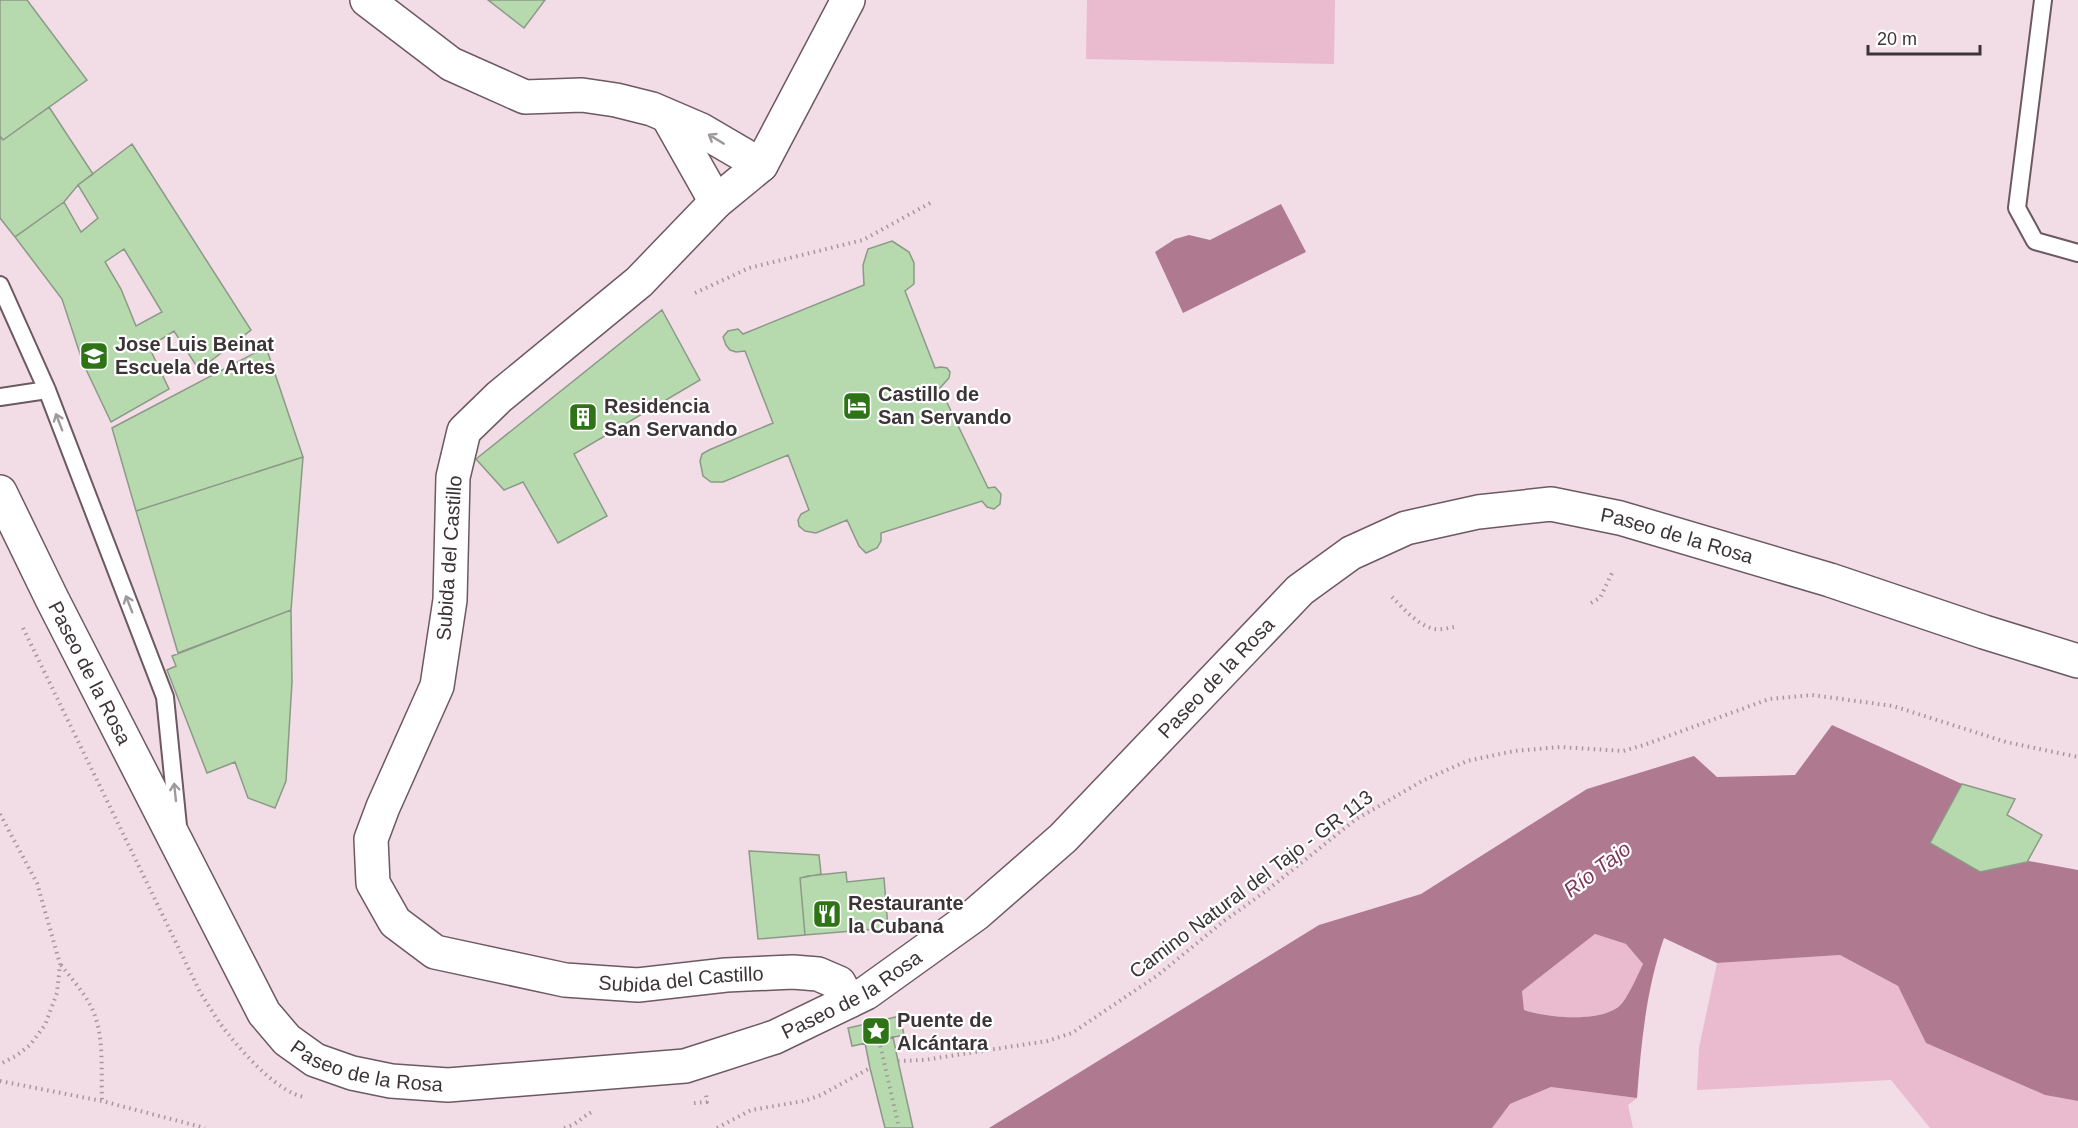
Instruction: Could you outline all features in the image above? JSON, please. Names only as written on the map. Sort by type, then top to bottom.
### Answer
[{"type":"main road","points":[[367,0],[451,64],[525,97],[582,95],[652,109],[701,130],[761,165],[848,0]]},
{"type":"main road","points":[[668,117],[716,202]]},
{"type":"main road","name":"Subida del Castillo","points":[[761,165],[716,202],[639,282],[499,397],[464,431],[453,477],[450,600],[437,686],[371,839],[373,883],[395,922],[435,952],[565,980],[638,985],[726,975],[793,972],[818,974],[839,983],[849,1001]]},
{"type":"main road","name":"Paseo de la Rosa","points":[[0,492],[52,600],[264,1013],[287,1040],[315,1060],[352,1073],[392,1081],[447,1086],[685,1066],[775,1037],[866,993],[950,934],[1063,838],[1300,590],[1351,553],[1406,528],[1478,512],[1551,504],[1620,518],[1830,580],[2078,661]]},
{"type":"lane","points":[[2043,0],[2017,208],[2035,241],[2078,253]]},
{"type":"lane","points":[[0,285],[47,390],[165,697],[181,850]]},
{"type":"lane","points":[[0,397],[47,390]]},
{"type":"path","points":[[695,293],[749,268],[863,240],[932,202]]},
{"type":"path","points":[[1591,603],[1600,598],[1612,573]]},
{"type":"path","points":[[1392,597],[1408,613],[1428,627],[1436,629],[1454,627]]},
{"type":"path","name":"Camino Natural del Tajo - GR 113","points":[[898,1061],[924,1060],[1047,1041],[1072,1033],[1158,975],[1355,820],[1422,781],[1467,761],[1514,751],[1560,747],[1623,751],[1769,699],[1812,695],[1893,706],[2006,742],[2078,757]]},
{"type":"path","points":[[0,814],[37,883],[60,964],[57,993],[45,1025],[30,1045],[16,1056],[0,1064]]},
{"type":"path","points":[[60,964],[85,996],[95,1016],[100,1038],[102,1101]]},
{"type":"path","points":[[879,1040],[899,1128]]},
{"type":"path","points":[[717,1128],[751,1110],[804,1101],[821,1095],[870,1068]]},
{"type":"path","points":[[0,1081],[102,1101],[205,1128]]},
{"type":"path","points":[[564,1128],[576,1125],[589,1113],[600,1109]]},
{"type":"shaded area","points":[[1087,0],[1335,0],[1334,64],[1086,59]]},
{"type":"shaded area","points":[[1595,934],[1626,944],[1643,964],[1623,1002],[1604,1014],[1591,1016],[1561,1017],[1524,1010],[1522,991]]},
{"type":"shaded area","points":[[1840,955],[1898,986],[1926,1043],[2045,1095],[2078,1101],[2078,1128],[1930,1128],[1891,1080],[1697,1090],[1699,1048],[1717,963]]},
{"type":"shaded area","points":[[1551,1087],[1637,1098],[1628,1105],[1633,1128],[1492,1128],[1510,1104]]},
{"type":"water","points":[[1281,204],[1306,252],[1183,313],[1155,252],[1175,239],[1189,235],[1210,240]]},
{"type":"water","name":"Río Tajo","points":[[1832,725],[1962,784],[1930,843],[2078,870],[2078,1101],[2045,1095],[1926,1043],[1898,986],[1840,955],[1717,963],[1664,938],[1649,997],[1637,1098],[1551,1087],[1510,1104],[1492,1128],[989,1128],[1319,925],[1421,894],[1587,789],[1694,756],[1717,777],[1795,775]],"holes":[[[1595,934],[1626,944],[1643,964],[1626,998],[1615,1009],[1604,1014],[1576,1017],[1561,1017],[1524,1010],[1522,991]]]},
{"type":"building","points":[[0,0],[27,0],[87,80],[3,140],[0,136]]},
{"type":"building","points":[[488,0],[545,0],[524,28]]},
{"type":"building","points":[[49,107],[93,174],[78,185],[64,202],[15,237],[0,218],[0,136],[3,140]]},
{"type":"building","points":[[132,144],[251,330],[199,370],[174,331],[149,347],[169,389],[111,422],[83,363],[62,299],[15,237],[64,202],[81,232],[98,218],[78,185]],"holes":[[[124,249],[162,312],[136,326],[121,289],[105,262]]]},
{"type":"building","name":"Castillo de San Servando","points":[[892,241],[909,252],[914,263],[914,284],[905,291],[935,368],[947,368],[950,372],[949,378],[940,388],[988,488],[995,487],[1001,494],[1000,504],[994,509],[987,507],[982,501],[881,533],[881,541],[877,548],[866,553],[859,546],[847,520],[816,533],[805,531],[799,526],[798,520],[801,514],[809,510],[788,455],[723,482],[711,482],[703,476],[700,461],[702,454],[709,450],[773,423],[745,351],[736,352],[730,350],[726,345],[723,337],[728,331],[738,329],[743,334],[864,285],[863,265],[868,249]]},
{"type":"building","name":"Residencia San Servando","points":[[662,310],[700,380],[574,454],[607,516],[558,543],[523,482],[504,490],[476,459]]},
{"type":"building","points":[[266,347],[303,457],[136,511],[112,428]]},
{"type":"building","points":[[303,457],[291,610],[178,653],[136,511]]},
{"type":"building","points":[[291,610],[292,682],[286,781],[275,808],[248,798],[235,762],[207,773],[167,670],[176,666],[172,656]]},
{"type":"building","points":[[1962,784],[2015,799],[2007,815],[2042,835],[2027,862],[1980,872],[1930,843]]},
{"type":"building","points":[[749,851],[819,855],[821,874],[800,878],[805,935],[758,939]]},
{"type":"building","points":[[846,872],[847,882],[884,878],[888,928],[805,935],[800,878]]},
{"type":"building","points":[[900,1016],[904,1035],[852,1046],[848,1028]]},
{"type":"building","points":[[893,1037],[913,1128],[885,1128],[870,1068],[865,1043]]},
{"type":"place","name":"Jose Luis Beinat Escuela de Artes","points":[[94,356]]},
{"type":"place","name":"Castillo de San Servando","points":[[857,406]]},
{"type":"place","name":"Residencia San Servando","points":[[583,417]]},
{"type":"place","name":"Restaurante la Cubana","points":[[827,914]]},
{"type":"place","name":"Puente de Alcántara","points":[[876,1031]]}]
